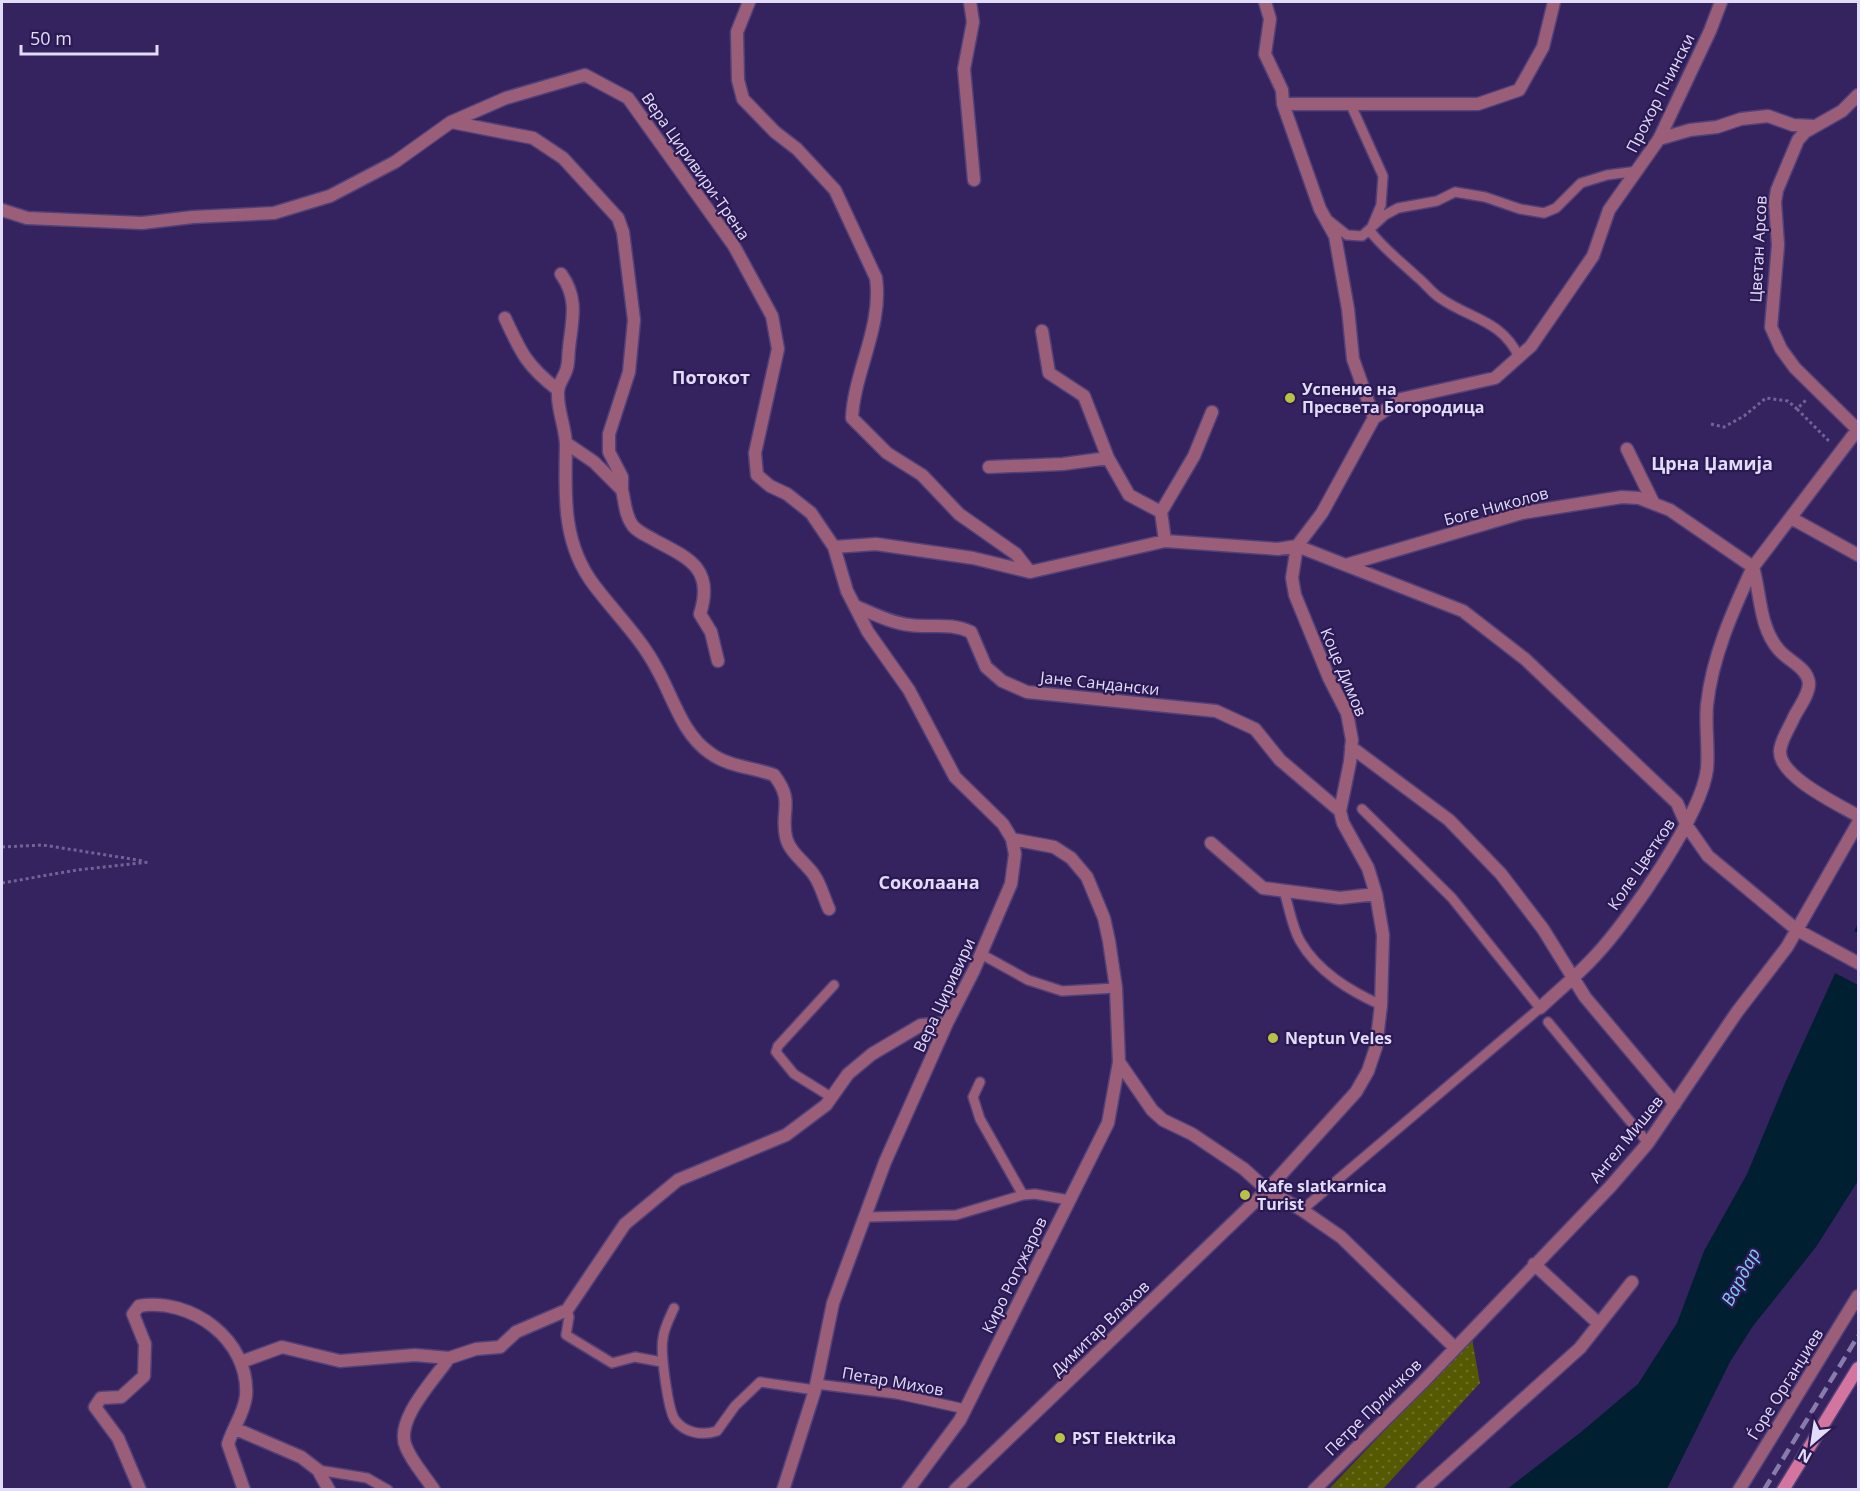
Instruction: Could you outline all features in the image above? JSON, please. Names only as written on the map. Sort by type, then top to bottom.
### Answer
[{"type":"main road","points":[[1783,1490],[1858,1368]]},
{"type":"street","points":[[749,2],[737,32],[737,71],[743,99],[775,132],[798,150],[835,190],[876,278],[878,290],[870,343],[853,398],[852,418],[887,453],[922,475],[958,514],[1017,554],[1030,572]]},
{"type":"street","points":[[970,2],[973,22],[964,69],[974,180]]},
{"type":"street","points":[[1265,2],[1270,19],[1265,54],[1282,90],[1283,104],[1325,218],[1335,236],[1347,303],[1353,359],[1374,418]]},
{"type":"street","points":[[1283,104],[1478,104],[1519,90],[1543,47],[1554,2]]},
{"type":"street","name":"Прохор Пчински","points":[[1297,546],[1322,513],[1374,418],[1401,399],[1495,378],[1531,346],[1581,276],[1593,256],[1609,210],[1659,139],[1710,31],[1721,2]]},
{"type":"street","name":"Вера Циривири-Трена","points":[[2,210],[27,218],[142,223],[193,217],[274,213],[330,196],[395,162],[451,122],[506,98],[585,75],[611,86],[628,98],[734,246],[772,316],[778,349],[754,465],[757,475],[770,486],[788,494],[811,513],[834,547]]},
{"type":"street","name":"Цветан Арсов","points":[[1858,95],[1842,111],[1798,140],[1777,190],[1775,202],[1777,263],[1771,318],[1771,327],[1781,349],[1815,390],[1858,429]]},
{"type":"street","points":[[1659,139],[1741,119],[1768,116],[1793,125],[1816,126]]},
{"type":"street","points":[[451,122],[533,138],[563,158],[618,218],[623,232],[633,320],[629,372],[609,434],[609,452],[622,477],[622,490],[628,518],[639,532],[679,553],[699,569],[706,588],[700,614],[711,632],[718,661]]},
{"type":"street","points":[[561,274],[570,287],[574,304],[567,369],[558,390],[560,417],[566,443],[564,466],[566,521],[579,562],[593,584],[640,642],[658,669],[673,704],[697,742],[718,759],[745,769],[774,775],[782,786],[787,804],[785,824],[788,844],[816,878],[829,909]]},
{"type":"street","points":[[505,318],[522,357],[536,374],[558,390]]},
{"type":"street","points":[[1042,331],[1049,373],[1084,396],[1108,458],[1129,495],[1161,512]]},
{"type":"street","points":[[1166,541],[1161,512],[1194,456],[1212,412]]},
{"type":"street","name":"Коле Цветков","points":[[1540,1008],[1616,932],[1687,826],[1707,768],[1707,702],[1718,656],[1753,567],[1858,429]]},
{"type":"street","points":[[566,443],[594,462],[622,490]]},
{"type":"street","points":[[1627,449],[1653,502]]},
{"type":"street","points":[[989,467],[1063,464],[1108,458]]},
{"type":"street","name":"Боге Николов","points":[[1349,564],[1522,513],[1622,498],[1653,502],[1698,527],[1753,567]]},
{"type":"street","points":[[1791,518],[1858,555]]},
{"type":"street","points":[[1012,839],[992,811],[955,777],[909,690],[875,644],[855,606],[840,571],[834,547],[876,544],[973,558],[1009,569],[1030,572],[1166,541],[1278,549],[1297,546],[1349,564],[1463,611],[1525,659],[1677,803],[1687,826],[1708,856],[1797,930],[1858,963]]},
{"type":"street","name":"Коце Димов","points":[[1297,546],[1292,578],[1295,595],[1325,669],[1347,713],[1351,747],[1340,811]]},
{"type":"street","points":[[1753,567],[1762,613],[1770,635],[1779,651],[1799,666],[1809,682],[1807,693],[1780,750],[1782,762],[1803,784],[1858,816]]},
{"type":"street","name":"Јане Сандански","points":[[855,606],[910,625],[940,624],[971,632],[986,667],[1002,681],[1027,692],[1216,711],[1244,722],[1265,739],[1280,760],[1340,811]]},
{"type":"street","points":[[1351,747],[1449,819],[1502,874],[1543,929],[1585,997],[1675,1104]]},
{"type":"street","name":"Димитар Влахов","points":[[957,1489],[1267,1190],[1356,1092],[1368,1071],[1376,1047],[1381,1005],[1383,935],[1376,894],[1368,868],[1343,823],[1340,811]]},
{"type":"street","name":"Ангел Мишев","points":[[1454,1347],[1648,1143],[1737,1012],[1787,947],[1858,823]]},
{"type":"street","name":"Вера Циривири","points":[[783,1490],[816,1387],[833,1303],[885,1161],[1011,884],[1015,854],[1012,839]]},
{"type":"street","name":"Киро Рогужаров","points":[[908,1490],[965,1409],[1108,1123],[1119,1062],[1116,988],[1104,918],[1087,877],[1071,858],[1054,847],[1012,839]]},
{"type":"street","points":[[1212,843],[1259,886],[1340,898],[1376,894]]},
{"type":"street","points":[[241,1362],[282,1347],[333,1360],[415,1355],[449,1358],[476,1348],[500,1347],[516,1332],[567,1310],[625,1224],[678,1180],[786,1135],[826,1105],[848,1074],[872,1054],[921,1026],[948,1023]]},
{"type":"street","points":[[1119,1062],[1152,1110],[1163,1120],[1201,1140],[1244,1169],[1267,1190],[1302,1210],[1341,1237],[1454,1347]]},
{"type":"street","points":[[1534,1264],[1598,1323]]},
{"type":"street","points":[[1422,1490],[1580,1348],[1632,1282]]},
{"type":"street","name":"Ѓоре Органџиев","points":[[1739,1490],[1858,1296]]},
{"type":"street","points":[[140,1490],[118,1438],[95,1407],[101,1398],[122,1397],[144,1376],[146,1350],[134,1318],[136,1308],[149,1305],[171,1308],[204,1319],[220,1331],[241,1362],[246,1394],[236,1429],[228,1444],[244,1490]]},
{"type":"street","name":"Петре Прличков","points":[[1314,1490],[1454,1347]]},
{"type":"street","points":[[434,1490],[406,1449],[403,1431],[414,1407],[449,1358]]},
{"type":"street","points":[[236,1429],[302,1456],[318,1470],[327,1486],[342,1490]]},
{"type":"lane","points":[[1350,103],[1383,176],[1382,204],[1370,231]]},
{"type":"lane","points":[[1325,218],[1352,237],[1362,236],[1385,215],[1398,208],[1430,203],[1455,192],[1485,197],[1520,209],[1550,212],[1581,183],[1607,175],[1638,171]]},
{"type":"lane","points":[[1370,231],[1382,247],[1436,296],[1458,311],[1495,326],[1513,344],[1519,357]]},
{"type":"lane","points":[[1302,1210],[1540,1008],[1452,898],[1362,809]]},
{"type":"lane","points":[[1284,891],[1299,939],[1310,955],[1346,988],[1381,1005]]},
{"type":"lane","points":[[981,954],[1028,980],[1062,991],[1116,988]]},
{"type":"lane","points":[[831,1097],[794,1074],[776,1052],[834,985]]},
{"type":"lane","points":[[1548,1022],[1648,1143]]},
{"type":"lane","points":[[980,1082],[973,1097],[980,1119],[1023,1195]]},
{"type":"lane","points":[[866,1217],[956,1215],[1023,1195],[1035,1194],[1069,1200]]},
{"type":"lane","name":"Петар Михов","points":[[674,1308],[663,1338],[662,1362],[673,1418],[681,1426],[701,1434],[713,1432],[722,1426],[735,1406],[756,1383],[767,1382],[897,1394],[965,1409]]},
{"type":"lane","points":[[567,1310],[569,1317],[566,1335],[605,1360],[615,1364],[635,1357],[662,1362]]},
{"type":"lane","points":[[318,1470],[367,1478],[388,1490]]},
{"type":"path","points":[[1797,409],[1815,390]]},
{"type":"path","points":[[1711,424],[1724,427],[1744,416],[1766,398],[1788,401],[1841,453]]},
{"type":"path","points":[[2,847],[43,845],[149,862],[77,870],[2,883]]},
{"type":"shaded area","points":[[1472,1339],[1480,1383],[1383,1489],[1328,1490]]},
{"type":"water","name":"Вардар","points":[[1858,923],[1858,1181],[1816,1247],[1753,1326],[1730,1362],[1667,1489],[1506,1490],[1638,1384],[1677,1323],[1704,1251],[1747,1174],[1785,1083]]},
{"type":"pier","points":[[1852,930],[1858,933],[1858,985],[1833,972]]},
{"type":"railway","points":[[1764,1490],[1858,1336]]},
{"type":"place","name":"Успение на Пресвета Богородица","points":[[1290,398]]},
{"type":"place","name":"Neptun Veles","points":[[1273,1038]]},
{"type":"place","name":"Kafe slatkarnica Turist","points":[[1245,1195]]},
{"type":"place","name":"PST Elektrika","points":[[1060,1438]]},
{"type":"district","name":"Потокот","points":[[711,378]]},
{"type":"district","name":"Црна Џамија","points":[[1712,464]]},
{"type":"district","name":"Соколаана","points":[[929,883]]}]
